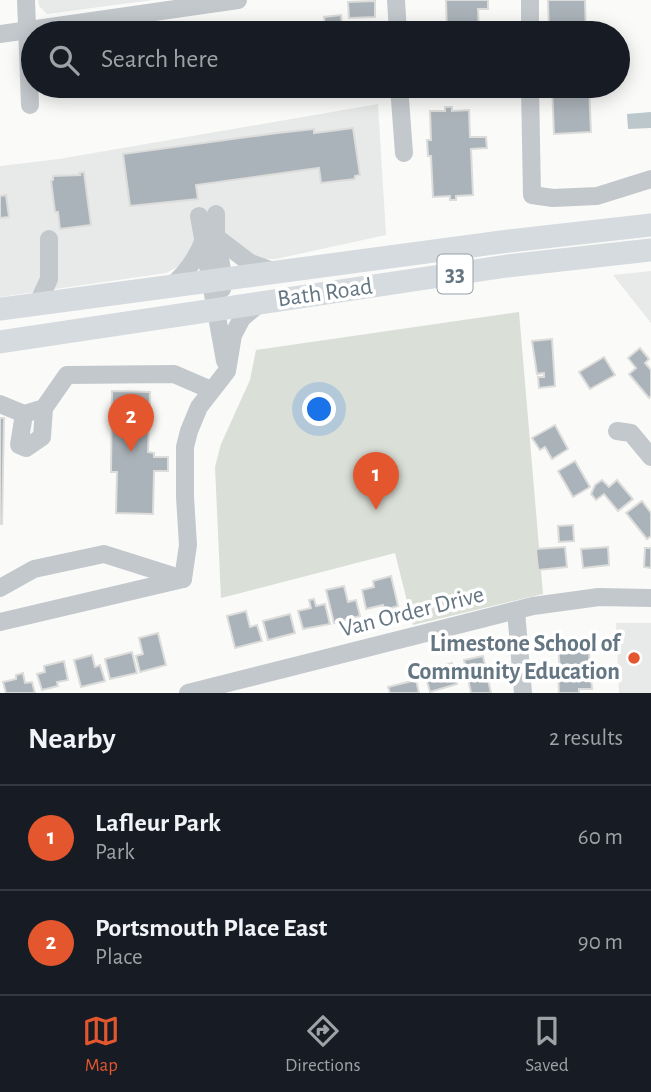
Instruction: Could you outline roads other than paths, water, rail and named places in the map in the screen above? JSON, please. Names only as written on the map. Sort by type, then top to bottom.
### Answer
[{"type":"main road","name":"Bath Road","points":[[0,309],[509,241],[651,225]]},
{"type":"main road","name":"Bath Road","points":[[0,342],[507,267],[651,250]]},
{"type":"street","points":[[26,0],[27,21]]},
{"type":"street","points":[[90,21],[238,0]]},
{"type":"street","points":[[396,0],[397,21]]},
{"type":"street","points":[[530,0],[530,21]]},
{"type":"street","points":[[0,34],[21,31]]},
{"type":"street","points":[[30,98],[30,105]]},
{"type":"street","points":[[400,98],[404,153]]},
{"type":"street","points":[[530,98],[532,195],[553,198],[597,196],[651,179]]},
{"type":"street","points":[[208,215],[218,281],[216,309],[227,371]]},
{"type":"street","points":[[210,238],[250,263],[278,273]]},
{"type":"street","points":[[169,288],[182,277],[210,238]]},
{"type":"street","points":[[38,303],[49,279],[48,239]]},
{"type":"street","points":[[183,579],[188,545],[185,447],[189,431],[199,407],[227,371],[233,335],[242,318],[260,303]]},
{"type":"street","points":[[24,414],[19,446],[26,448],[42,437],[44,408],[67,375],[174,374],[211,390]]},
{"type":"street","points":[[0,404],[24,414],[44,408]]},
{"type":"street","points":[[617,431],[631,433],[651,457]]},
{"type":"street","points":[[0,588],[34,569],[104,554],[183,579]]},
{"type":"street","points":[[0,622],[183,579]]},
{"type":"street","name":"Van Order Drive","points":[[188,693],[516,611],[599,597],[651,598]]},
{"type":"street","points":[[516,611],[523,693]]},
{"type":"place","name":"Portsmouth Place East","points":[[131,452]]},
{"type":"place","name":"Lafleur Park","points":[[376,510]]},
{"type":"place","name":"Limestone School of Community Education","points":[[634,658]]}]
